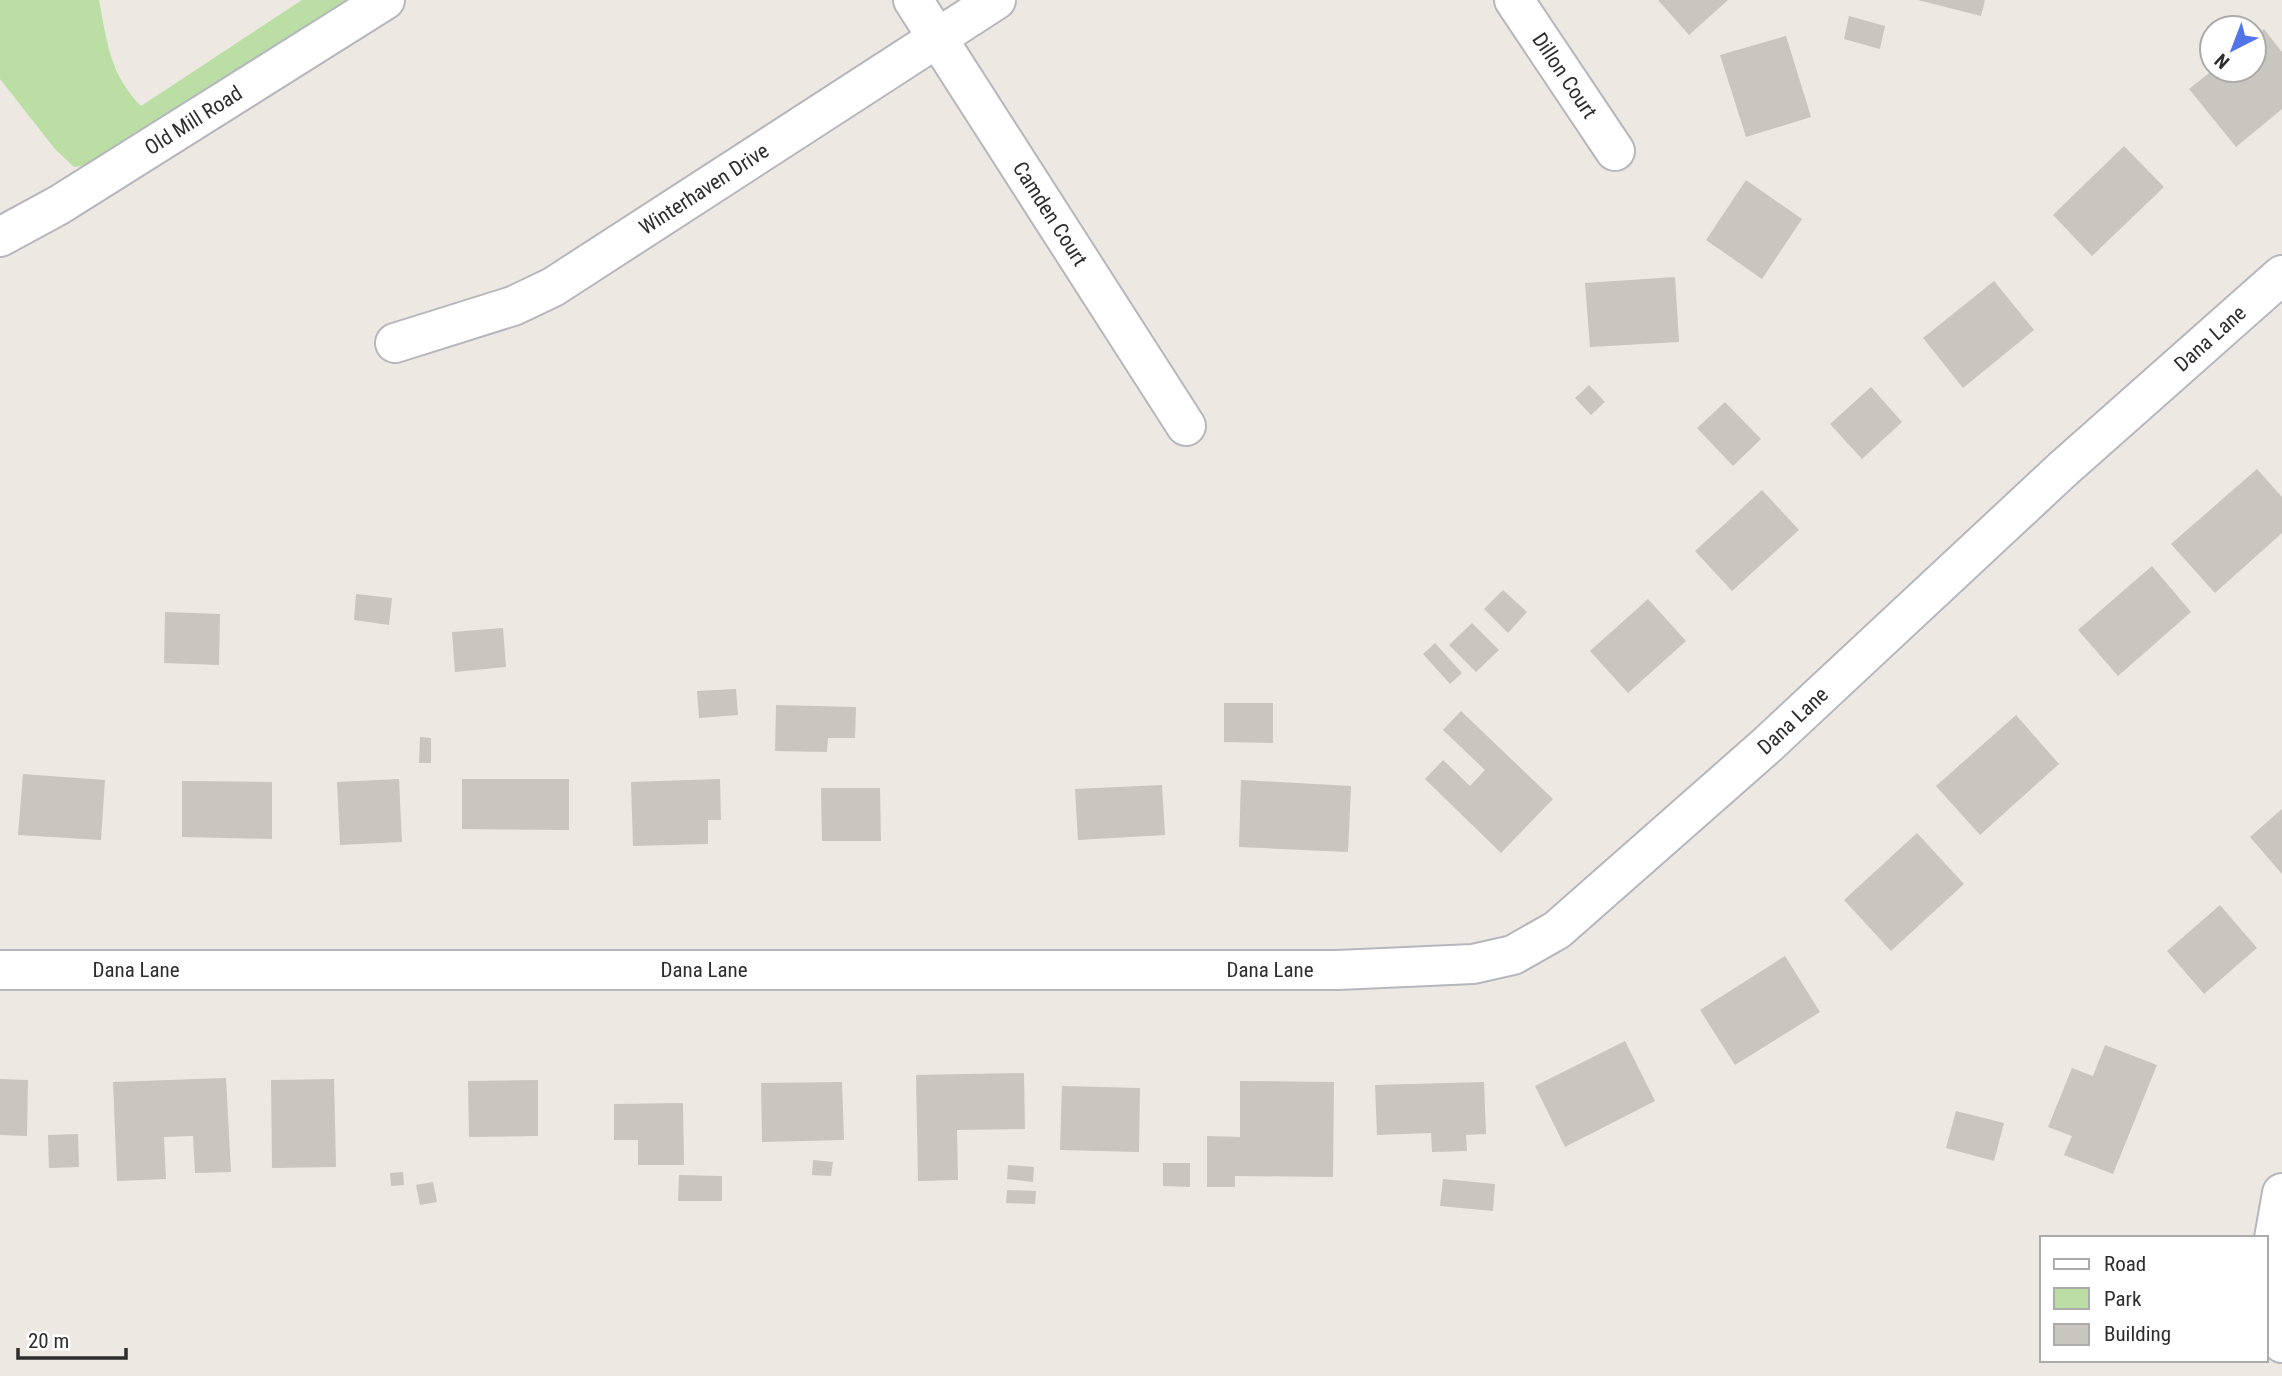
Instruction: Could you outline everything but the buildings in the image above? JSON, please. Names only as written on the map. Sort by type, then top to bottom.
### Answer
[{"type":"street","name":"Old Mill Road","points":[[0,237],[70,198],[385,0]]},
{"type":"street","name":"Camden Court","points":[[913,0],[1186,426]]},
{"type":"street","name":"Winterhaven Drive","points":[[395,343],[513,306],[553,287],[996,0]]},
{"type":"street","name":"Dillon Court","points":[[1514,0],[1615,150]]},
{"type":"street","name":"Dana Lane","points":[[0,970],[1338,970],[1473,964],[1513,955],[1557,930],[1664,838],[1766,747],[2063,469],[2282,275]]},
{"type":"street","points":[[2282,1193],[2272,1250],[2282,1343]]},
{"type":"green space","points":[[0,0],[99,0],[116,70],[141,106],[302,0],[347,0],[90,165],[74,167],[55,149],[0,79]]}]
